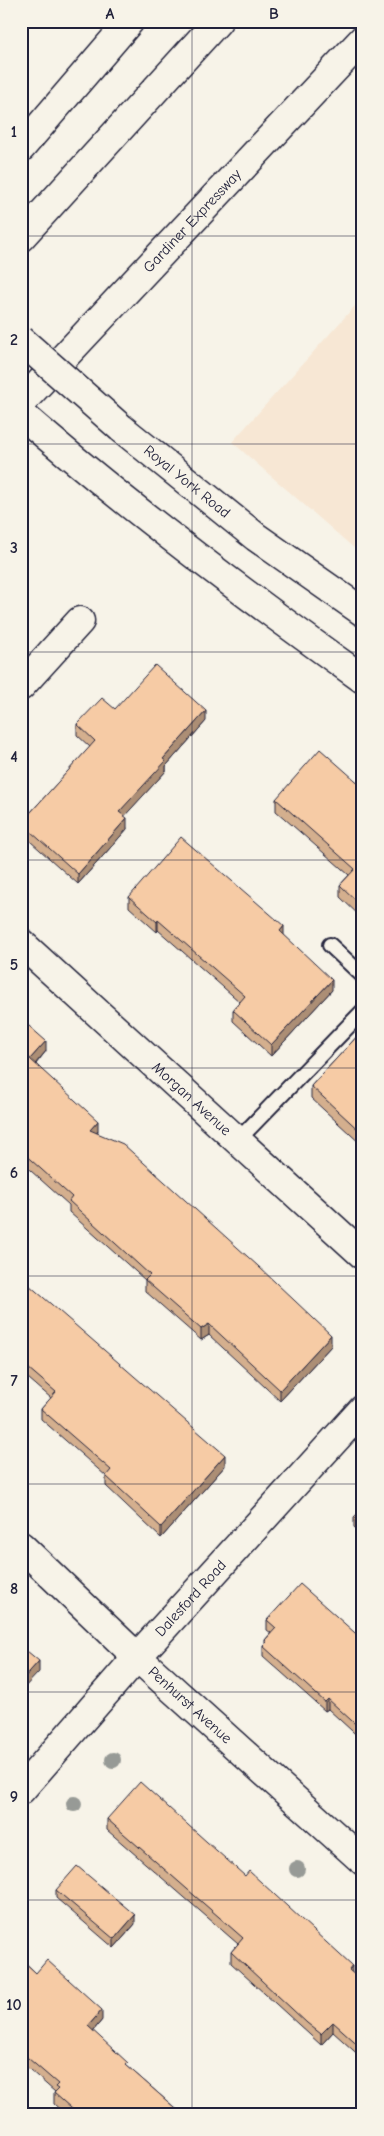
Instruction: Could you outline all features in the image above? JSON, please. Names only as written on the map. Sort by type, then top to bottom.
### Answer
[{"type":"main road","points":[[21,148],[130,21]]},
{"type":"main road","points":[[21,237],[218,21]]},
{"type":"main road","name":"Gardiner Expressway","points":[[21,403],[363,39]]},
{"type":"main road","name":"Royal York Road","points":[[21,340],[121,428],[256,537],[363,612]]},
{"type":"main road","points":[[21,414],[83,468],[196,559],[363,679]]},
{"type":"main road","points":[[21,686],[80,621]]},
{"type":"main road","name":"Morgan Avenue","points":[[21,943],[363,1254]]},
{"type":"main road","name":"Dalesford Road","points":[[21,1790],[137,1657],[363,1409]]},
{"type":"main road","name":"Penhurst Avenue","points":[[21,1546],[137,1657],[363,1861]]},
{"type":"lane","points":[[330,945],[363,976]]},
{"type":"lane","points":[[238,1140],[363,1011]]},
{"type":"shaded area","points":[[363,297],[363,556],[232,442]]},
{"type":"building","points":[[155,665],[206,711],[163,759],[166,761],[119,812],[127,818],[78,874],[21,823],[95,741],[77,724],[102,698],[115,709]]},
{"type":"building","points":[[320,749],[363,787],[363,907],[340,885],[355,869],[276,799]]},
{"type":"building","points":[[181,837],[284,926],[280,931],[332,980],[271,1045],[233,1010],[245,996],[129,897]]},
{"type":"building","points":[[21,1019],[46,1041],[30,1059],[98,1121],[90,1130],[123,1144],[331,1335],[280,1390],[209,1324],[201,1329],[145,1280],[150,1275],[69,1201],[72,1197],[21,1151]]},
{"type":"building","points":[[363,1030],[363,1134],[311,1086]]},
{"type":"building","points":[[21,1278],[225,1455],[161,1527],[106,1476],[111,1470],[41,1409],[56,1392],[21,1362]]},
{"type":"building","points":[[363,1508],[363,1525],[354,1517]]},
{"type":"building","points":[[300,1584],[363,1640],[363,1731],[328,1699],[325,1702],[263,1646],[267,1642],[265,1640],[276,1628],[267,1620]]},
{"type":"building","points":[[21,1646],[39,1661],[21,1681]]},
{"type":"building","points":[[140,1782],[245,1876],[249,1871],[352,1966],[349,1970],[363,1982],[363,2049],[333,2022],[321,2034],[307,2023],[231,1952],[243,1938],[107,1819]]},
{"type":"building","points":[[77,1866],[135,1915],[114,1939],[56,1890]]},
{"type":"building","points":[[21,1959],[36,1973],[47,1960],[102,2010],[88,2026],[128,2063],[126,2065],[183,2115],[79,2115],[54,2093],[58,2089],[55,2087],[58,2084],[21,2052]]}]
